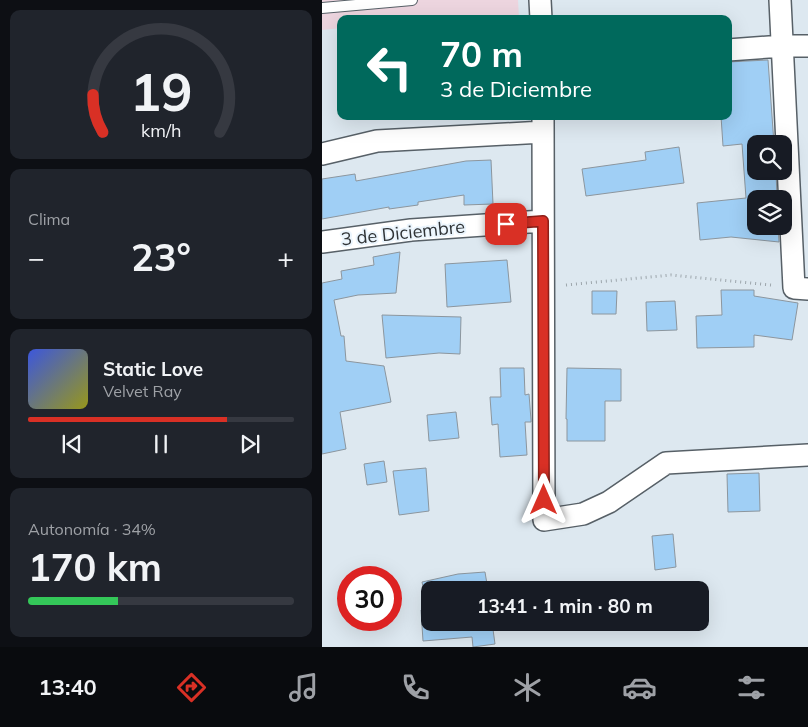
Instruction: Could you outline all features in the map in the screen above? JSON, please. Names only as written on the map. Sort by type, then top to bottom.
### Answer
[{"type":"street","points":[[540,0],[541,15]]},
{"type":"street","points":[[780,0],[801,288]]},
{"type":"street","points":[[732,50],[808,46]]},
{"type":"street","points":[[322,154],[377,141],[543,124],[544,520],[582,514],[609,502],[666,463],[808,454]]},
{"type":"street","name":"3 de Diciembre","points":[[322,242],[411,230],[543,221]]},
{"type":"lane","points":[[322,8],[412,0]]},
{"type":"path","points":[[544,287],[671,275],[801,288]]},
{"type":"shaded area","points":[[322,0],[518,0],[519,15],[337,15],[337,28],[322,30]]},
{"type":"building","points":[[768,60],[773,135],[747,135],[747,180],[776,180],[777,190],[747,190],[747,235],[779,235],[779,242],[731,237],[700,240],[697,203],[746,198],[742,144],[723,146],[721,120],[732,120],[732,62]]},
{"type":"building","points":[[679,147],[684,183],[586,196],[582,169],[646,160],[645,152]]},
{"type":"building","points":[[491,160],[493,204],[464,205],[464,195],[418,202],[418,205],[389,209],[389,207],[322,219],[322,179],[355,174],[356,181],[466,161]]},
{"type":"building","points":[[400,252],[396,293],[358,295],[334,300],[341,336],[344,336],[346,361],[384,366],[391,402],[340,412],[346,449],[322,454],[322,283],[342,279],[341,271],[374,265],[373,257]]},
{"type":"building","points":[[507,260],[511,302],[447,307],[445,264]]},
{"type":"building","points":[[721,290],[754,290],[754,296],[798,303],[792,340],[754,335],[754,347],[697,348],[696,316],[722,315]]},
{"type":"building","points":[[592,291],[617,291],[616,314],[592,314]]},
{"type":"building","points":[[675,301],[677,330],[647,331],[646,302]]},
{"type":"building","points":[[382,315],[461,317],[460,354],[439,353],[386,358]]},
{"type":"building","points":[[500,368],[524,368],[525,395],[529,394],[531,420],[531,422],[525,422],[527,455],[500,457],[498,424],[492,425],[490,397],[501,397]]},
{"type":"building","points":[[567,368],[621,369],[621,401],[605,401],[605,441],[567,441]]},
{"type":"building","points":[[456,412],[459,438],[429,441],[427,415]]},
{"type":"building","points":[[384,461],[387,482],[367,485],[364,464]]},
{"type":"building","points":[[426,468],[429,511],[399,515],[393,471]]},
{"type":"building","points":[[759,473],[760,511],[728,512],[727,474]]},
{"type":"building","points":[[673,534],[676,567],[655,570],[652,536]]},
{"type":"building","points":[[485,572],[486,581],[426,581],[458,574]]},
{"type":"building","points":[[422,631],[493,631],[495,644],[473,647],[472,637],[423,641]]},
{"type":"route","points":[[506,224],[543,221],[544,500]]}]
